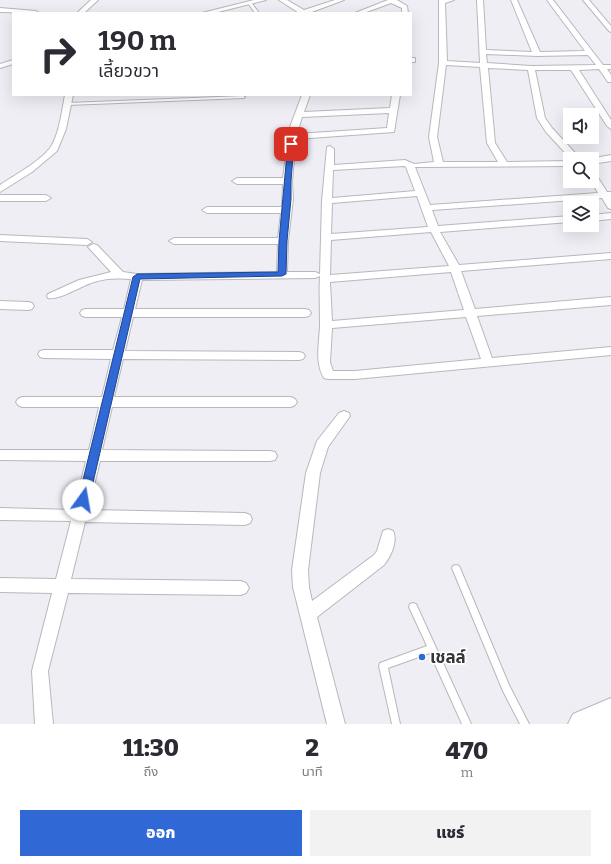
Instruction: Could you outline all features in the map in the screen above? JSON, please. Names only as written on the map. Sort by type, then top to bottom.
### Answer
[{"type":"main road","points":[[583,724],[611,712]]},
{"type":"street","points":[[81,12],[95,0]]},
{"type":"street","points":[[210,12],[263,0]]},
{"type":"street","points":[[282,0],[302,12]]},
{"type":"street","points":[[307,12],[341,0]]},
{"type":"street","points":[[440,165],[432,137],[442,63],[442,1],[451,0]]},
{"type":"street","points":[[480,0],[491,143],[504,164]]},
{"type":"street","points":[[514,0],[537,54]]},
{"type":"street","points":[[550,0],[611,80]]},
{"type":"street","points":[[586,0],[611,30]]},
{"type":"street","points":[[361,12],[393,1],[405,7],[405,12]]},
{"type":"street","points":[[2,8],[29,12]]},
{"type":"street","points":[[483,52],[537,54],[591,53]]},
{"type":"street","points":[[0,66],[12,62]]},
{"type":"street","points":[[442,63],[531,68],[611,67]]},
{"type":"street","points":[[531,68],[540,118],[564,152]]},
{"type":"street","points":[[574,68],[611,126]]},
{"type":"street","points":[[0,190],[29,170],[54,149],[62,130],[69,96]]},
{"type":"street","points":[[282,274],[287,181],[292,137],[294,127],[306,96]]},
{"type":"street","points":[[292,137],[391,130],[396,96]]},
{"type":"street","points":[[299,115],[394,110]]},
{"type":"street","points":[[330,149],[327,200],[325,279],[326,324],[324,362],[328,375],[355,375],[611,351]]},
{"type":"street","points":[[599,160],[611,158]]},
{"type":"street","points":[[330,168],[405,162],[410,165],[434,230],[455,268],[488,363]]},
{"type":"street","points":[[417,165],[563,162]]},
{"type":"street","points":[[237,182],[287,181]]},
{"type":"street","points":[[599,184],[608,195],[611,206]]},
{"type":"street","points":[[327,200],[420,193]]},
{"type":"street","points":[[426,208],[608,195]]},
{"type":"street","points":[[0,198],[46,198]]},
{"type":"street","points":[[207,210],[286,210]]},
{"type":"street","points":[[599,217],[611,216]]},
{"type":"street","points":[[327,237],[563,220]]},
{"type":"street","points":[[0,238],[90,245],[119,274]]},
{"type":"street","points":[[174,241],[283,241]]},
{"type":"street","points":[[325,279],[611,256]]},
{"type":"street","points":[[52,296],[78,283],[99,276],[119,274],[137,277],[315,274]]},
{"type":"street","points":[[44,724],[40,671],[80,514],[93,455],[108,402],[137,277]]},
{"type":"street","points":[[326,324],[611,301]]},
{"type":"street","points":[[0,305],[28,306]]},
{"type":"street","points":[[86,313],[305,313]]},
{"type":"street","points":[[44,354],[299,356]]},
{"type":"street","points":[[22,402],[291,402]]},
{"type":"street","points":[[336,724],[301,588],[300,570],[313,473],[322,445],[344,416]]},
{"type":"street","points":[[0,455],[270,456]]},
{"type":"street","points":[[0,514],[80,514],[246,519]]},
{"type":"street","points":[[308,614],[379,560],[384,554],[388,535]]},
{"type":"street","points":[[0,585],[241,588]]},
{"type":"lane","points":[[250,3],[256,12]]},
{"type":"lane","points":[[68,104],[243,97]]},
{"type":"lane","points":[[456,568],[506,688],[525,724]]},
{"type":"lane","points":[[413,606],[431,649],[467,724]]},
{"type":"lane","points":[[396,724],[383,666],[431,649]]},
{"type":"place","name":"เชลล์","points":[[422,657]]},
{"type":"route","points":[[83,500],[93,455],[108,402],[137,277],[282,274],[283,241],[288,199],[287,181],[291,144]]}]
